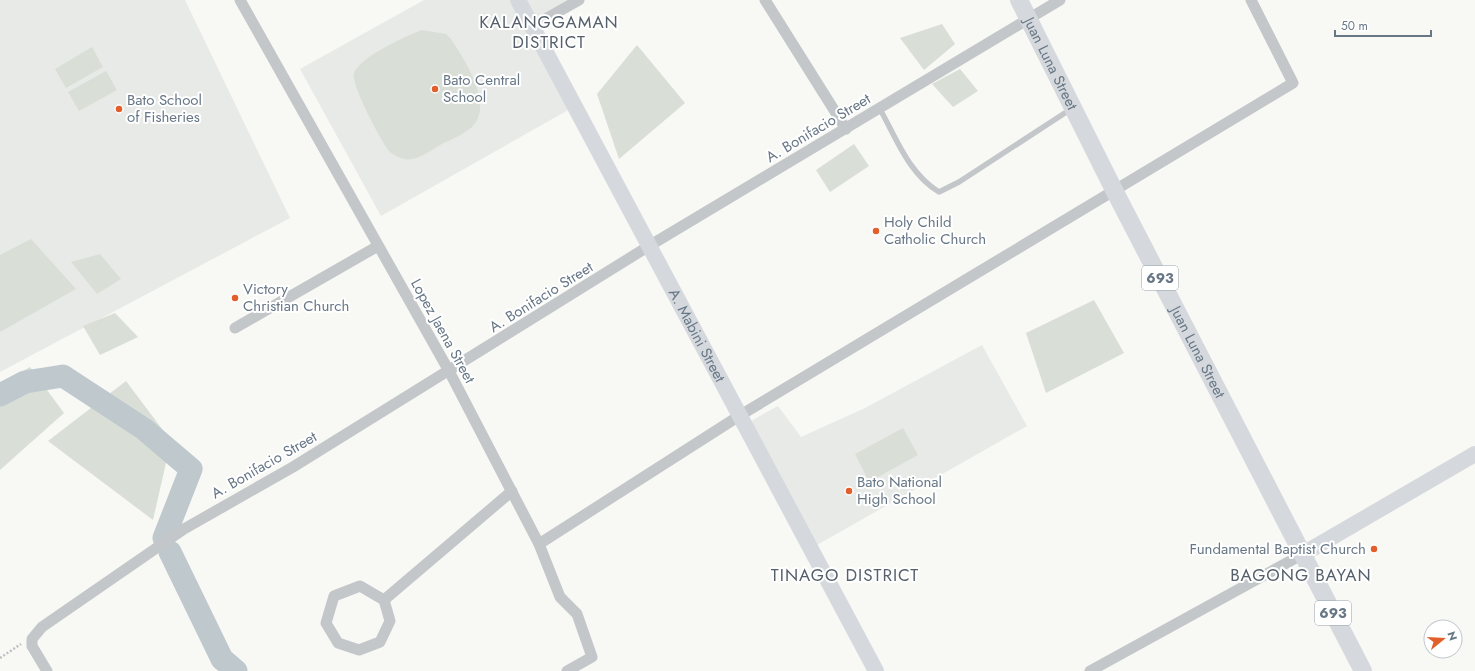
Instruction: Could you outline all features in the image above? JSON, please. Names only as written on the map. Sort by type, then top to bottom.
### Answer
[{"type":"main road","name":"Juan Luna Street","points":[[1019,0],[1114,190],[1303,554]]},
{"type":"main road","name":"693","points":[[1303,554],[1363,671]]},
{"type":"street","name":"Lopez Jaena Street","points":[[240,0],[449,371],[512,491],[538,544],[560,597],[577,614],[592,658],[567,671]]},
{"type":"street","name":"A. Mabini Street","points":[[518,0],[876,671]]},
{"type":"street","points":[[533,26],[578,0]]},
{"type":"street","points":[[765,0],[846,129]]},
{"type":"street","name":"A. Bonifacio Street","points":[[32,638],[42,627],[184,529],[293,467],[649,246],[1029,20],[1060,0]]},
{"type":"street","points":[[538,544],[740,416],[1293,82],[1251,0]]},
{"type":"street","points":[[235,328],[378,246]]},
{"type":"street","points":[[1090,671],[1303,554],[1475,454]]},
{"type":"street","points":[[384,600],[512,491]]},
{"type":"street","points":[[360,586],[384,600],[390,622],[380,642],[359,650],[338,643],[326,623],[334,596],[360,586]]},
{"type":"street","points":[[32,638],[32,646],[47,671]]},
{"type":"lane","points":[[880,109],[914,170],[926,184],[939,192],[959,182],[1074,108]]},
{"type":"path","points":[[0,658],[18,645],[32,638]]},
{"type":"shaded area","name":"Bato School of Fisheries","points":[[0,0],[185,0],[290,218],[0,372]]},
{"type":"shaded area","name":"Bato Central School","points":[[424,0],[510,0],[570,109],[381,216],[300,69]]},
{"type":"shaded area","points":[[523,0],[570,0],[535,20]]},
{"type":"shaded area","points":[[942,24],[955,44],[924,70],[900,38]]},
{"type":"shaded area","points":[[422,30],[446,34],[451,39],[463,58],[475,82],[479,95],[480,107],[478,118],[468,130],[423,155],[409,160],[390,152],[380,137],[357,88],[354,73],[365,60],[385,47]]},
{"type":"shaded area","points":[[637,45],[685,103],[619,159],[597,94]]},
{"type":"shaded area","points":[[92,47],[103,67],[66,88],[55,69]]},
{"type":"shaded area","points":[[960,69],[978,91],[953,107],[932,84]]},
{"type":"shaded area","points":[[106,71],[117,90],[79,111],[68,92]]},
{"type":"shaded area","points":[[854,144],[869,166],[830,192],[816,170]]},
{"type":"shaded area","points":[[31,239],[76,289],[0,332],[0,255]]},
{"type":"shaded area","points":[[100,254],[121,279],[97,294],[71,262]]},
{"type":"shaded area","points":[[1094,300],[1124,353],[1046,393],[1026,333]]},
{"type":"shaded area","points":[[115,313],[138,337],[100,355],[83,326]]},
{"type":"shaded area","name":"Bato National High School","points":[[982,345],[1027,426],[817,545],[749,422],[778,406],[801,437],[865,408]]},
{"type":"shaded area","points":[[30,367],[64,413],[0,470],[0,384]]},
{"type":"shaded area","points":[[126,381],[171,441],[153,520],[48,441]]},
{"type":"shaded area","points":[[903,428],[918,455],[869,482],[855,454]]},
{"type":"waterway","points":[[0,395],[25,382],[63,376],[144,429],[191,469],[164,538]]},
{"type":"waterway","points":[[170,552],[222,659],[236,671]]},
{"type":"place","name":"Bato Central School","points":[[435,89]]},
{"type":"place","name":"Bato School of Fisheries","points":[[119,109]]},
{"type":"place","name":"Holy Child Catholic Church","points":[[876,231]]},
{"type":"place","name":"Victory Christian Church","points":[[235,298]]},
{"type":"place","name":"Bato National High School","points":[[849,491]]},
{"type":"place","name":"Fundamental Baptist Church","points":[[1374,549]]},
{"type":"district","name":"KALANGGAMAN DISTRICT","points":[[549,32]]},
{"type":"district","name":"TINAGO DISTRICT","points":[[845,575]]},
{"type":"district","name":"BAGONG BAYAN","points":[[1301,575]]}]
